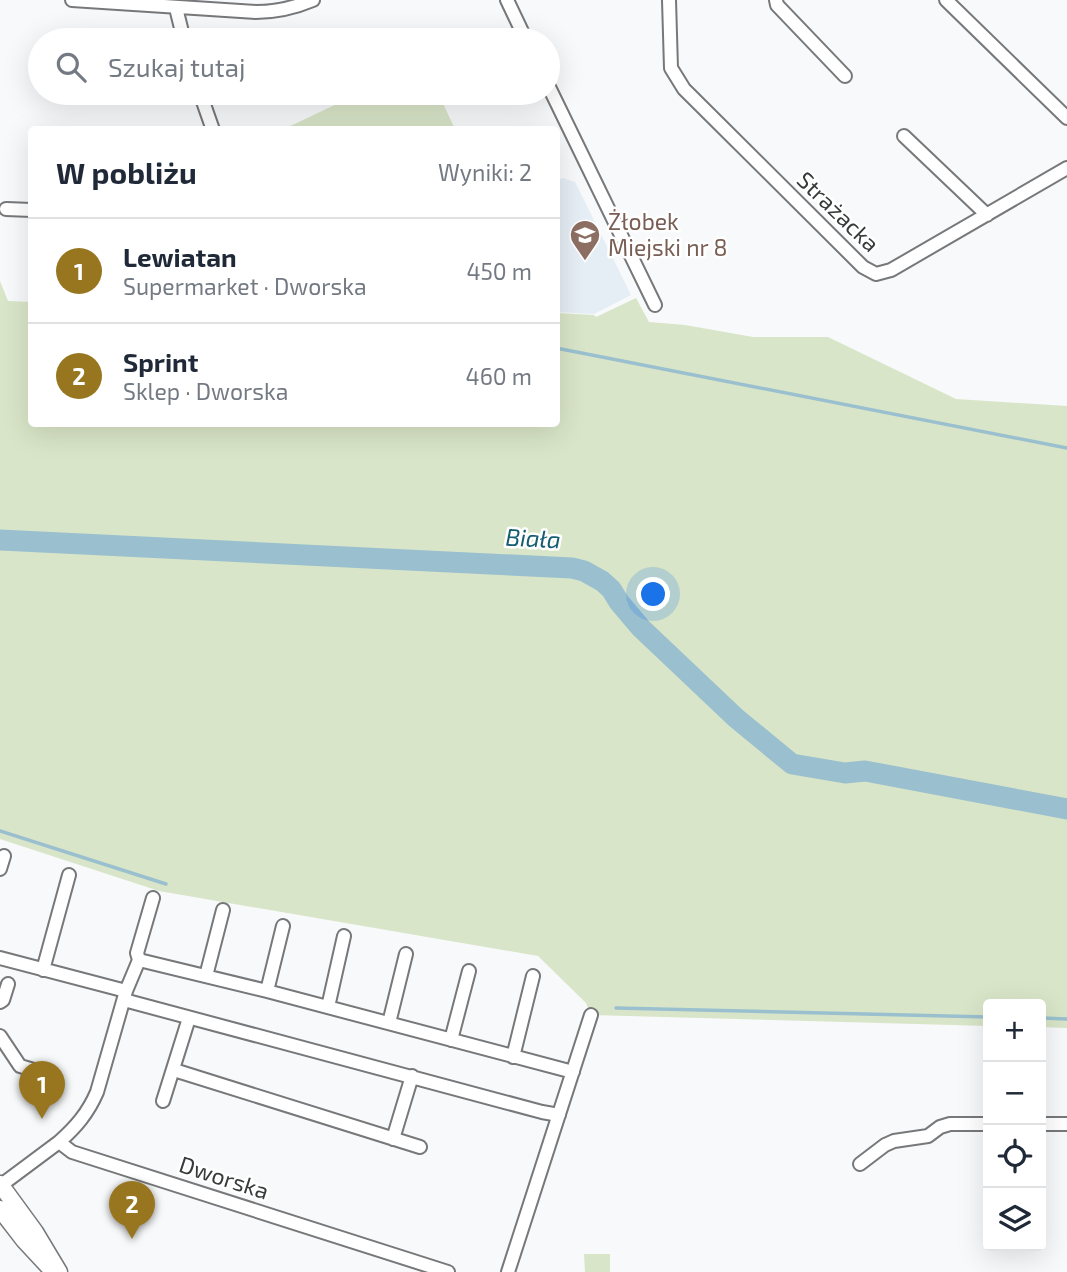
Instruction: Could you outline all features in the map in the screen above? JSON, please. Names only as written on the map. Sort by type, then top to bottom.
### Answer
[{"type":"street","points":[[72,0],[276,12],[313,0]]},
{"type":"street","points":[[507,0],[520,28]]},
{"type":"street","name":"Strażacka","points":[[669,0],[671,68],[684,89],[863,267],[876,274],[891,270],[1067,169]]},
{"type":"street","points":[[776,0],[776,5],[845,76]]},
{"type":"street","points":[[946,0],[1067,118]]},
{"type":"street","points":[[176,8],[181,28]]},
{"type":"street","points":[[205,105],[212,126]]},
{"type":"street","points":[[558,105],[655,305]]},
{"type":"street","points":[[904,136],[987,215]]},
{"type":"street","points":[[6,209],[28,211]]},
{"type":"street","points":[[43,970],[69,875]]},
{"type":"street","points":[[57,1272],[36,1232],[0,1185],[59,1142],[78,1124],[93,1100],[125,995],[139,960],[137,953],[153,898]]},
{"type":"street","points":[[206,976],[223,911]]},
{"type":"street","points":[[267,991],[283,926]]},
{"type":"street","points":[[328,1007],[344,936]]},
{"type":"street","points":[[389,1023],[406,954]]},
{"type":"street","points":[[0,958],[125,995],[189,1018],[559,1115]]},
{"type":"street","points":[[139,960],[573,1072]]},
{"type":"street","points":[[451,1040],[469,971]]},
{"type":"street","points":[[513,1057],[533,976]]},
{"type":"street","points":[[0,1002],[8,984]]},
{"type":"street","points":[[508,1272],[591,1015]]},
{"type":"street","points":[[163,1101],[189,1018]]},
{"type":"street","points":[[0,1036],[19,1066],[44,1073]]},
{"type":"street","points":[[174,1070],[420,1147]]},
{"type":"street","points":[[393,1139],[412,1076]]},
{"type":"street","points":[[860,1164],[885,1145],[928,1136],[940,1127],[950,1124],[983,1125]]},
{"type":"street","points":[[1046,1124],[1067,1124]]},
{"type":"street","name":"Dworska","points":[[59,1142],[72,1152],[448,1272]]},
{"type":"street","points":[[0,1209],[24,1240],[57,1272]]},
{"type":"shaded area","name":"Żłobek Miejski nr 8","points":[[560,179],[575,182],[631,295],[594,314],[560,312]]},
{"type":"green space","points":[[335,105],[444,105],[454,126],[290,126]]},
{"type":"green space","points":[[0,281],[8,301],[28,302],[28,427],[560,427],[560,313],[596,317],[636,298],[649,322],[685,325],[753,337],[828,337],[956,399],[1067,406],[1067,1028],[1046,1027],[1046,999],[983,999],[983,1026],[591,1015],[586,1003],[538,956],[159,891],[0,839]]},
{"type":"green space","points":[[584,1254],[610,1254],[610,1272],[585,1272]]},
{"type":"waterway","points":[[560,349],[1067,448]]},
{"type":"waterway","name":"Biała","points":[[0,540],[572,568],[584,571],[611,589],[641,628],[736,718],[792,764],[845,773],[865,771],[1067,809]]},
{"type":"waterway","points":[[0,831],[166,884]]},
{"type":"waterway","points":[[616,1008],[983,1017]]},
{"type":"waterway","points":[[1046,1018],[1067,1019]]},
{"type":"place","name":"Żłobek Miejski nr 8","points":[[585,262]]},
{"type":"place","name":"Lewiatan","points":[[42,1119]]},
{"type":"place","name":"Sprint","points":[[132,1239]]}]
